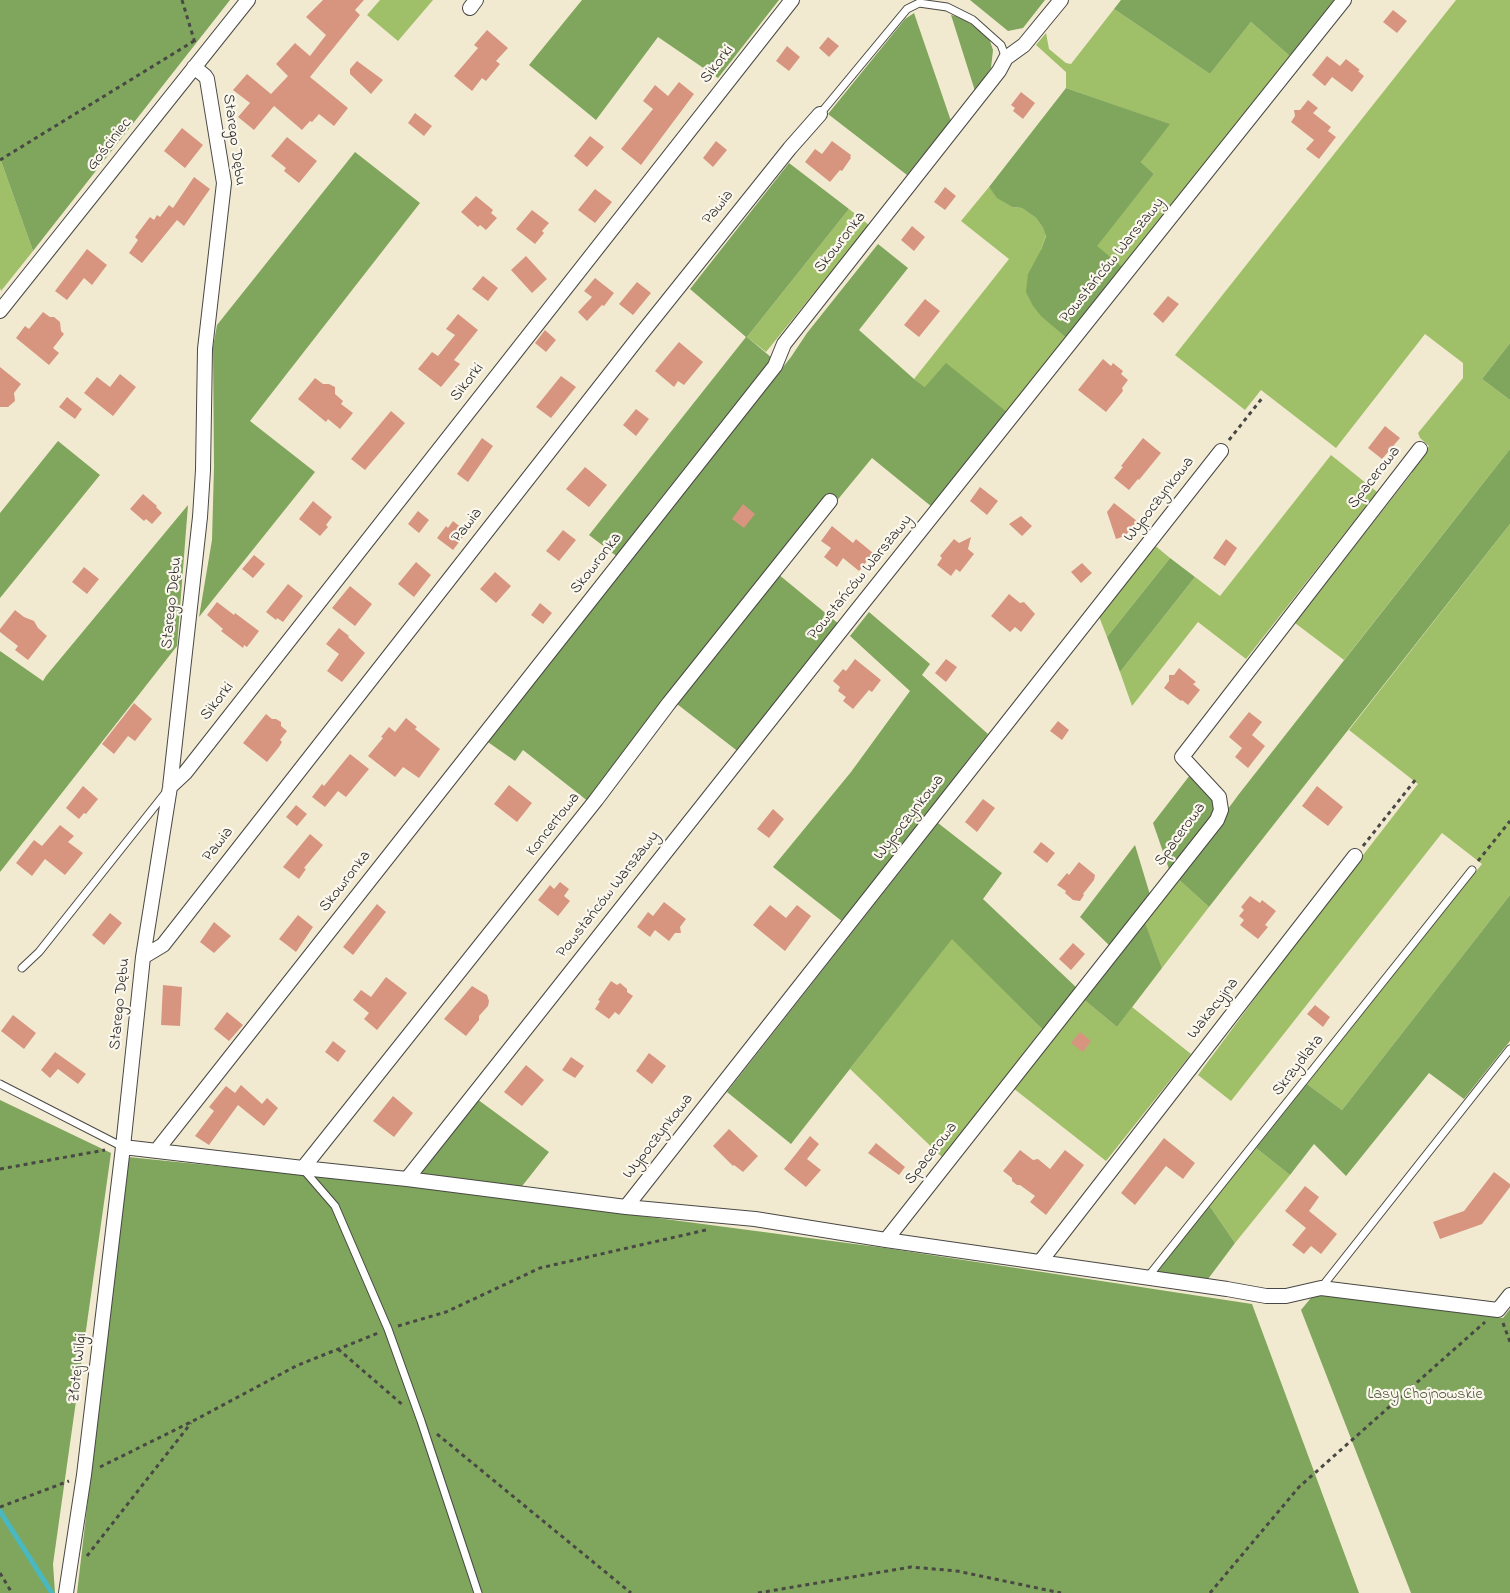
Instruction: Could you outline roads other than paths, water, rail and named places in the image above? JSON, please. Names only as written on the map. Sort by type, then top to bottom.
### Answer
[{"type":"street","name":"Gościniec","points":[[0,311],[248,0]]},
{"type":"street","name":"Sikorki","points":[[170,787],[197,758],[792,0]]},
{"type":"street","name":"Skowronka","points":[[157,1150],[775,366],[784,344],[999,71],[1006,58],[1024,45],[1060,0]]},
{"type":"street","name":"Powstańców Warszawy","points":[[407,1179],[854,614],[1344,0]]},
{"type":"street","name":"Starego Dębu","points":[[123,1147],[143,957],[170,787],[200,517],[203,470],[205,349],[224,183],[207,79],[197,63]]},
{"type":"street","name":"Pawia","points":[[143,957],[163,945],[642,333],[790,148],[820,114]]},
{"type":"street","name":"Spacerowa","points":[[886,1240],[1217,820],[1221,810],[1219,797],[1182,757],[1420,449]]},
{"type":"street","name":"Wypoczynkowa","points":[[626,1207],[1221,451]]},
{"type":"street","name":"Koncertowa","points":[[303,1168],[596,800],[676,695],[830,501]]},
{"type":"street","name":"Wakacyjna","points":[[1040,1262],[1355,856]]},
{"type":"street","points":[[123,1147],[407,1179],[626,1207],[755,1219],[1266,1296],[1286,1296],[1321,1288],[1498,1310],[1510,1295]]},
{"type":"street","name":"Złotej Wilgi","points":[[66,1593],[84,1475],[123,1147]]},
{"type":"lane","points":[[820,114],[907,9],[919,3],[948,7],[973,20],[1000,45],[1006,58]]},
{"type":"lane","points":[[22,968],[39,952],[170,787]]},
{"type":"lane","name":"Skrzydlata","points":[[1147,1279],[1472,870]]},
{"type":"lane","points":[[1321,1288],[1510,1049]]},
{"type":"lane","points":[[0,1084],[123,1147]]},
{"type":"lane","points":[[303,1168],[335,1206],[388,1329],[421,1421],[478,1593]]},
{"type":"waterway","points":[[0,1511],[52,1593]]},
{"type":"park label","name":"Lasy Chojnowskie","points":[[1425,1395]]}]
